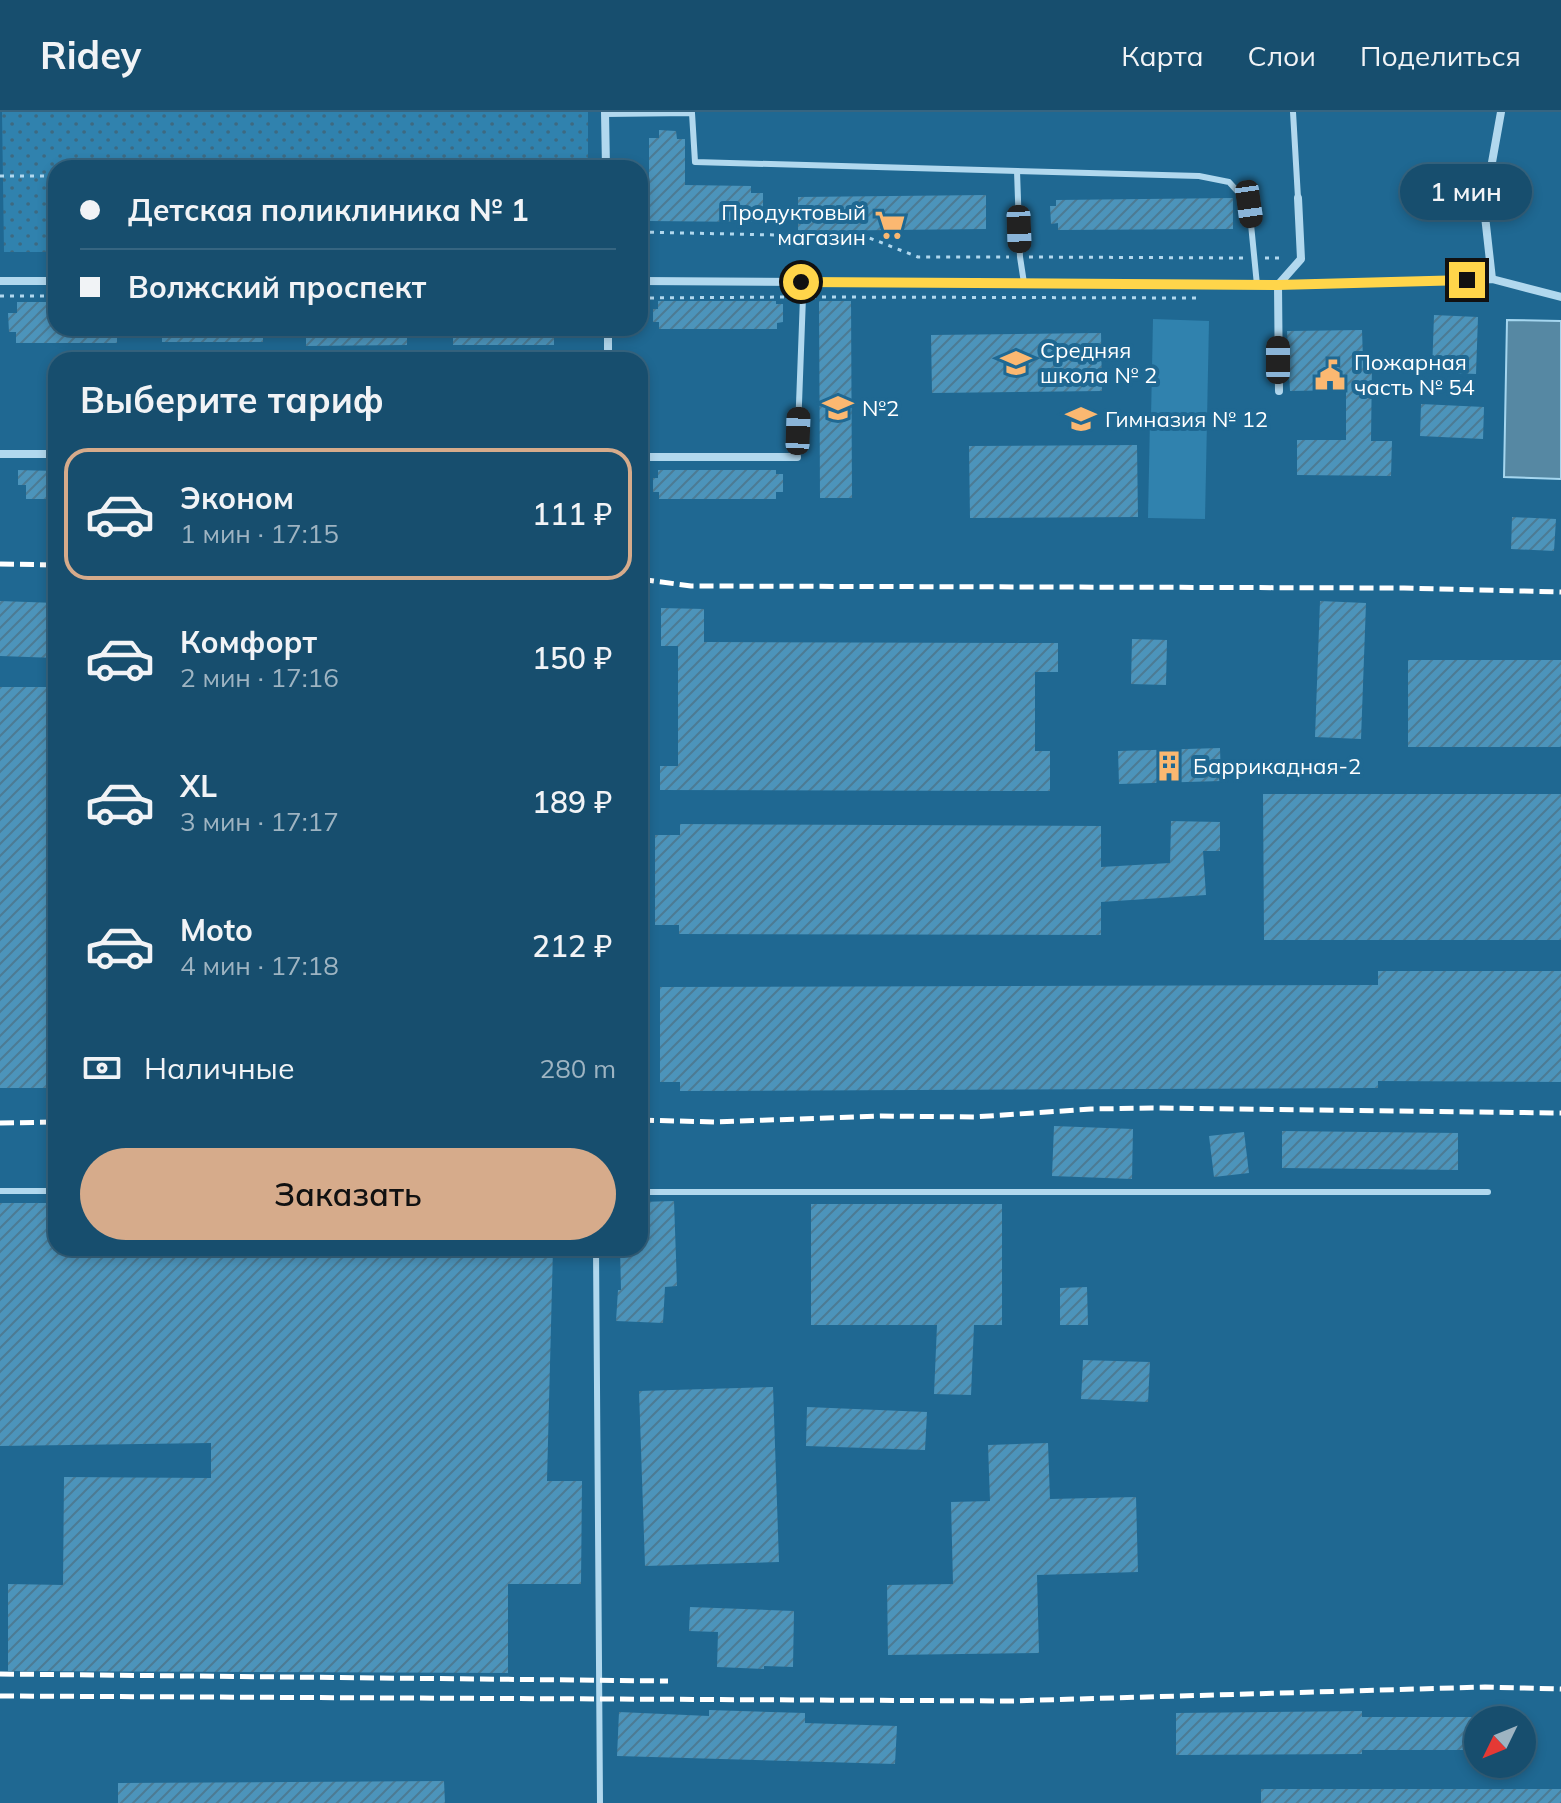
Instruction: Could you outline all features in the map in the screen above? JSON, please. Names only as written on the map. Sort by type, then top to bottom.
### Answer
[{"type":"street","points":[[1492,279],[1484,207],[1501,112]]},
{"type":"street","points":[[605,113],[606,160]]},
{"type":"street","points":[[1279,391],[1278,285],[1301,258],[1298,198]]},
{"type":"street","points":[[648,281],[1278,285],[1492,279],[1561,297]]},
{"type":"street","points":[[0,281],[48,281]]},
{"type":"street","points":[[0,454],[48,454]]},
{"type":"street","points":[[648,457],[797,457]]},
{"type":"lane","points":[[1293,112],[1298,198]]},
{"type":"lane","points":[[605,113],[692,113],[695,162],[1199,176],[1229,182],[1249,204],[1257,258],[1257,285]]},
{"type":"lane","points":[[1017,171],[1024,283]]},
{"type":"lane","points":[[797,457],[801,282]]},
{"type":"lane","points":[[0,1191],[48,1191]]},
{"type":"lane","points":[[648,1192],[1488,1192]]},
{"type":"lane","points":[[596,1256],[600,1803]]},
{"type":"path","points":[[0,176],[48,176]]},
{"type":"path","points":[[648,232],[867,237],[918,257],[1301,258]]},
{"type":"path","points":[[0,296],[48,296]]},
{"type":"path","points":[[648,298],[1204,298]]},
{"type":"shaded area","points":[[2,112],[588,112],[588,160],[48,160],[48,252],[4,252]]},
{"type":"shaded area","points":[[1153,319],[1209,321],[1207,419],[1151,418]]},
{"type":"shaded area","points":[[1507,320],[1561,321],[1561,479],[1504,477]]},
{"type":"shaded area","points":[[1150,420],[1207,421],[1205,519],[1148,518]]},
{"type":"building","points":[[659,130],[676,131],[677,139],[685,139],[685,185],[751,186],[751,193],[763,193],[763,213],[753,214],[753,222],[649,221],[649,138],[659,138]]},
{"type":"building","points":[[986,195],[986,229],[798,231],[798,197]]},
{"type":"building","points":[[1233,198],[1233,229],[1058,230],[1058,223],[1051,224],[1050,206],[1056,206],[1056,200]]},
{"type":"building","points":[[658,301],[776,301],[776,304],[783,304],[783,322],[777,323],[777,329],[659,329],[659,322],[653,322],[653,309],[658,309]]},
{"type":"building","points":[[819,301],[851,301],[852,498],[820,498]]},
{"type":"building","points":[[17,302],[48,302],[48,336],[117,336],[117,343],[16,343],[16,332],[9,332],[8,313],[17,313]]},
{"type":"building","points":[[1434,315],[1478,317],[1476,374],[1432,372]]},
{"type":"building","points":[[1362,330],[1363,360],[1372,361],[1371,441],[1392,441],[1391,476],[1297,475],[1297,440],[1346,440],[1346,390],[1290,391],[1287,331]]},
{"type":"building","name":"Средняя школа № 2","points":[[1101,333],[1102,391],[932,393],[931,335]]},
{"type":"building","points":[[162,336],[263,336],[263,342],[162,342]]},
{"type":"building","points":[[306,336],[407,336],[407,345],[306,346]]},
{"type":"building","points":[[453,336],[554,336],[554,345],[453,345]]},
{"type":"building","points":[[1421,404],[1484,407],[1483,439],[1420,436]]},
{"type":"building","points":[[1137,445],[1138,517],[970,518],[969,446]]},
{"type":"building","points":[[18,470],[48,471],[48,499],[26,499],[26,485],[18,485]]},
{"type":"building","points":[[658,470],[776,470],[776,474],[783,474],[783,492],[776,492],[776,499],[659,499],[659,492],[653,492],[653,478],[658,478]]},
{"type":"building","points":[[1512,517],[1556,519],[1554,551],[1511,549]]},
{"type":"building","points":[[0,601],[48,603],[48,658],[0,656]]},
{"type":"building","points":[[1320,601],[1366,603],[1361,739],[1315,737]]},
{"type":"building","points":[[661,608],[704,609],[704,642],[1058,643],[1058,672],[1035,672],[1035,751],[1050,751],[1050,791],[660,790],[660,766],[678,766],[678,646],[661,646]]},
{"type":"building","points":[[1132,639],[1167,640],[1166,685],[1131,684]]},
{"type":"building","points":[[1408,660],[1561,660],[1561,747],[1408,747]]},
{"type":"building","points":[[0,687],[48,687],[48,1088],[0,1088]]},
{"type":"building","name":"Баррикадная-2","points":[[1220,748],[1221,781],[1119,784],[1118,751]]},
{"type":"building","points":[[1263,794],[1561,794],[1561,940],[1264,940]]},
{"type":"building","points":[[1171,821],[1220,822],[1220,851],[1203,851],[1206,895],[1101,902],[1101,935],[679,934],[679,925],[655,925],[655,835],[680,835],[680,824],[1101,826],[1101,867],[1170,863]]},
{"type":"building","points":[[1378,971],[1561,971],[1561,1082],[1378,1081],[1378,1088],[680,1091],[680,1082],[660,1082],[660,987],[1378,985]]},
{"type":"building","points":[[1054,1126],[1133,1129],[1132,1179],[1052,1176]]},
{"type":"building","points":[[1282,1131],[1458,1133],[1458,1170],[1282,1168]]},
{"type":"building","points":[[1244,1132],[1249,1173],[1214,1177],[1209,1136]]},
{"type":"building","points":[[674,1201],[677,1286],[665,1287],[663,1323],[616,1321],[618,1290],[621,1290],[620,1256],[648,1256],[648,1202]]},
{"type":"building","points":[[0,1203],[48,1203],[48,1256],[553,1256],[547,1481],[582,1481],[581,1584],[508,1584],[508,1673],[8,1671],[8,1584],[63,1585],[64,1477],[211,1478],[211,1443],[0,1446]]},
{"type":"building","points":[[811,1204],[1002,1204],[1002,1325],[974,1325],[971,1395],[934,1394],[937,1325],[811,1325]]},
{"type":"building","points":[[1087,1287],[1088,1325],[1060,1325],[1060,1288]]},
{"type":"building","points":[[1083,1360],[1150,1362],[1148,1402],[1081,1399]]},
{"type":"building","points":[[773,1387],[779,1562],[645,1566],[639,1391]]},
{"type":"building","points":[[807,1407],[927,1412],[925,1450],[806,1446]]},
{"type":"building","points":[[1048,1443],[1050,1499],[1136,1497],[1138,1572],[1037,1575],[1039,1653],[888,1655],[887,1585],[953,1584],[951,1502],[990,1501],[988,1445]]},
{"type":"building","points":[[690,1607],[794,1611],[793,1667],[717,1667],[718,1632],[689,1631]]},
{"type":"building","points":[[709,1710],[805,1713],[805,1723],[897,1726],[895,1764],[617,1756],[619,1712],[709,1716]]},
{"type":"building","points":[[1362,1711],[1362,1717],[1464,1717],[1464,1750],[1176,1755],[1176,1713]]},
{"type":"building","points":[[444,1781],[445,1803],[118,1803],[118,1783]]},
{"type":"building","points":[[1261,1789],[1561,1789],[1561,1803],[1261,1803]]},
{"type":"railway","points":[[0,564],[48,565]]},
{"type":"railway","points":[[648,580],[691,586],[1404,588],[1561,592]]},
{"type":"railway","points":[[648,1120],[714,1122],[881,1116],[974,1117],[1152,1108],[1561,1113]]},
{"type":"railway","points":[[0,1123],[48,1122]]},
{"type":"railway","points":[[0,1674],[668,1681]]},
{"type":"railway","points":[[0,1696],[1010,1701],[1485,1687],[1561,1689]]},
{"type":"place","name":"Продуктовый магазин","points":[[890,225]]},
{"type":"place","name":"Средняя школа № 2","points":[[1016,363]]},
{"type":"place","name":"Пожарная часть № 54","points":[[1330,375]]},
{"type":"place","name":"№2","points":[[838,408]]},
{"type":"place","name":"Гимназия № 12","points":[[1081,419]]},
{"type":"place","name":"Баррикадная-2","points":[[1169,766]]},
{"type":"route","points":[[801,282],[1278,285],[1467,280]]}]
